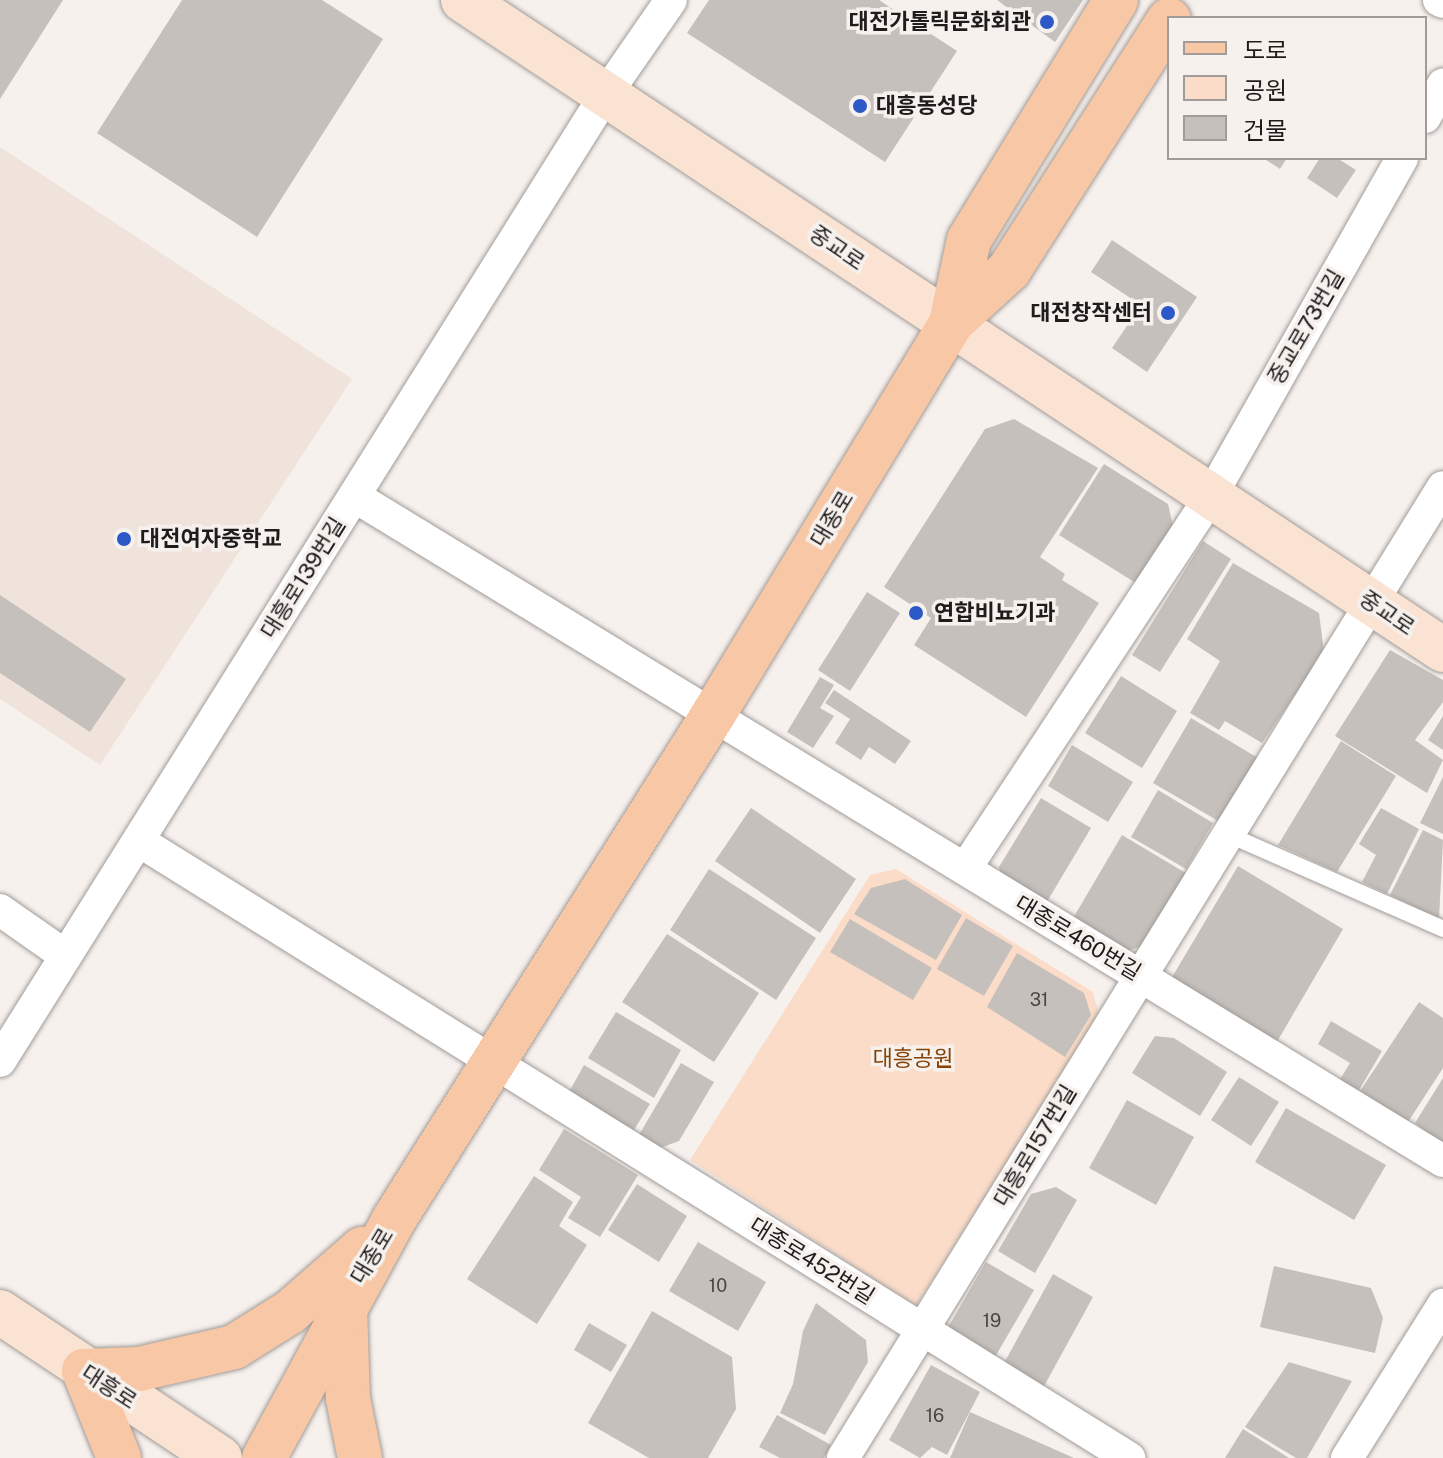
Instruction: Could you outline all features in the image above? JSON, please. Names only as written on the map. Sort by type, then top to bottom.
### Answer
[{"type":"main road","name":"중교로","points":[[463,0],[1443,650]]},
{"type":"main road","name":"대종로","points":[[951,323],[969,240],[1116,0]]},
{"type":"main road","name":"대종로","points":[[264,1458],[345,1303],[393,1221],[496,1064],[713,715],[951,323],[1009,270],[1167,24]]},
{"type":"main road","points":[[119,1458],[84,1371],[139,1369],[234,1347],[290,1312],[393,1221]]},
{"type":"main road","points":[[345,1303],[348,1399],[360,1458]]},
{"type":"main road","name":"대흥로","points":[[0,1312],[84,1371],[220,1458]]},
{"type":"street","name":"대흥로139번길","points":[[0,1061],[606,94],[671,0]]},
{"type":"street","points":[[1427,113],[1443,85]]},
{"type":"street","name":"중교로73번길","points":[[1211,496],[1401,160]]},
{"type":"street","name":"대흥로157번길","points":[[843,1458],[1369,601],[1443,487]]},
{"type":"street","points":[[354,496],[713,715]]},
{"type":"street","points":[[965,869],[1211,496]]},
{"type":"street","name":"대종로460번길","points":[[713,715],[1443,1161]]},
{"type":"street","points":[[139,841],[496,1064]]},
{"type":"street","points":[[0,910],[66,956]]},
{"type":"street","name":"대종로452번길","points":[[496,1064],[1129,1458]]},
{"type":"street","points":[[1347,1458],[1443,1305]]},
{"type":"lane","points":[[1227,834],[1443,929]]},
{"type":"shaded area","name":"대전여자중학교","points":[[0,147],[352,379],[100,765],[0,699]]},
{"type":"green space","name":"대흥공원","points":[[896,869],[1093,992],[1099,1015],[916,1306],[690,1160],[870,875]]},
{"type":"building","points":[[0,0],[63,0],[0,99]]},
{"type":"building","points":[[182,0],[322,0],[383,39],[257,237],[97,133]]},
{"type":"building","name":"대흥동성당","points":[[709,0],[879,0],[957,51],[885,162],[687,33]]},
{"type":"building","name":"대전가톨릭문화회관","points":[[997,0],[1083,0],[1055,42]]},
{"type":"building","points":[[1266,160],[1286,160],[1280,169]]},
{"type":"building","points":[[1319,160],[1340,160],[1356,170],[1337,198],[1307,178]]},
{"type":"building","points":[[1112,240],[1197,297],[1147,372],[1112,348],[1141,305],[1091,272]]},
{"type":"building","points":[[1014,419],[1098,468],[1040,557],[1065,574],[1062,580],[1099,603],[1026,717],[914,645],[931,618],[884,587],[985,429]]},
{"type":"building","points":[[1104,464],[1168,504],[1177,543],[1147,590],[1059,535]]},
{"type":"building","points":[[1203,541],[1231,559],[1160,672],[1132,655]]},
{"type":"building","points":[[1233,563],[1319,613],[1324,652],[1262,743],[1225,721],[1219,730],[1190,713],[1220,661],[1187,639]]},
{"type":"building","points":[[867,592],[900,613],[850,691],[818,670]]},
{"type":"building","points":[[0,595],[126,679],[90,732],[0,673]]},
{"type":"building","points":[[1390,650],[1443,680],[1443,702],[1415,740],[1443,760],[1427,793],[1335,736]]},
{"type":"building","points":[[1121,676],[1177,711],[1142,768],[1085,733]]},
{"type":"building","points":[[820,677],[834,685],[820,708],[834,716],[813,748],[787,732]]},
{"type":"building","points":[[834,690],[911,741],[895,764],[869,747],[861,760],[835,743],[850,719],[825,703]]},
{"type":"building","points":[[1443,716],[1443,750],[1428,740]]},
{"type":"building","points":[[1191,718],[1258,758],[1220,822],[1153,783]]},
{"type":"building","points":[[1341,741],[1396,776],[1337,872],[1278,845]]},
{"type":"building","points":[[1072,745],[1133,782],[1108,822],[1048,786]]},
{"type":"building","points":[[1443,777],[1443,834],[1420,823]]},
{"type":"building","points":[[1158,790],[1213,823],[1186,869],[1131,837]]},
{"type":"building","points":[[1041,798],[1091,828],[1042,910],[1004,887],[999,867]]},
{"type":"building","points":[[751,808],[856,879],[820,933],[715,861]]},
{"type":"building","points":[[1381,808],[1419,829],[1387,894],[1362,882],[1376,855],[1359,844]]},
{"type":"building","points":[[1423,830],[1443,840],[1439,919],[1390,895]]},
{"type":"building","points":[[1122,835],[1189,875],[1149,944],[1118,954],[1069,925]]},
{"type":"building","points":[[1238,866],[1343,929],[1271,1052],[1165,989]]},
{"type":"building","points":[[709,869],[816,938],[776,1000],[670,930]]},
{"type":"building","points":[[905,879],[962,915],[936,960],[854,914],[871,888]]},
{"type":"building","points":[[966,918],[1013,946],[984,996],[937,969]]},
{"type":"building","points":[[850,919],[932,968],[913,1000],[830,952]]},
{"type":"building","points":[[667,934],[759,993],[714,1062],[622,1002]]},
{"type":"building","points":[[1017,953],[1084,993],[1091,1015],[1065,1057],[987,1007]]},
{"type":"building","points":[[1419,1002],[1443,1018],[1443,1068],[1408,1122],[1360,1091]]},
{"type":"building","points":[[616,1012],[681,1050],[654,1098],[588,1058]]},
{"type":"building","points":[[1331,1021],[1382,1051],[1358,1092],[1339,1081],[1350,1063],[1318,1044]]},
{"type":"building","points":[[1155,1036],[1174,1038],[1227,1072],[1200,1116],[1132,1073]]},
{"type":"building","points":[[681,1063],[714,1082],[679,1141],[660,1148],[639,1135]]},
{"type":"building","points":[[584,1065],[650,1104],[634,1130],[569,1092]]},
{"type":"building","points":[[1239,1077],[1279,1102],[1251,1146],[1211,1120]]},
{"type":"building","points":[[1443,1078],[1443,1144],[1415,1123]]},
{"type":"building","points":[[1127,1100],[1194,1137],[1156,1205],[1089,1168]]},
{"type":"building","points":[[1286,1108],[1386,1165],[1354,1220],[1255,1162]]},
{"type":"building","points":[[564,1129],[638,1175],[600,1237],[568,1218],[581,1197],[539,1170]]},
{"type":"building","points":[[534,1176],[573,1202],[559,1226],[587,1245],[537,1324],[467,1279]]},
{"type":"building","points":[[637,1184],[687,1216],[659,1262],[608,1230]]},
{"type":"building","points":[[1056,1187],[1077,1200],[1035,1273],[998,1251],[1031,1194]]},
{"type":"building","points":[[698,1242],[766,1282],[738,1331],[669,1291]]},
{"type":"building","points":[[986,1262],[1034,1290],[991,1364],[943,1336]]},
{"type":"building","points":[[1274,1266],[1371,1288],[1383,1318],[1375,1353],[1260,1327]]},
{"type":"building","points":[[1053,1274],[1093,1297],[1043,1388],[1003,1365]]},
{"type":"building","points":[[816,1303],[866,1340],[868,1362],[825,1435],[780,1413],[793,1384],[803,1331]]},
{"type":"building","points":[[652,1311],[732,1357],[736,1409],[708,1458],[649,1458],[588,1423]]},
{"type":"building","points":[[589,1323],[627,1345],[611,1372],[574,1350]]},
{"type":"building","points":[[1289,1362],[1352,1381],[1307,1458],[1296,1458],[1245,1427]]},
{"type":"building","points":[[931,1365],[980,1392],[947,1455],[932,1447],[920,1458],[889,1440]]},
{"type":"building","points":[[970,1412],[1074,1458],[950,1458]]},
{"type":"building","points":[[777,1415],[831,1445],[824,1458],[780,1458],[759,1447]]},
{"type":"building","points":[[1243,1429],[1289,1458],[1225,1458]]},
{"type":"place","name":"대전가톨릭문화회관","points":[[1047,22]]},
{"type":"place","name":"대흥동성당","points":[[860,106]]},
{"type":"place","name":"대전창작센터","points":[[1168,313]]},
{"type":"place","name":"대전여자중학교","points":[[124,539]]},
{"type":"place","name":"연합비뇨기과","points":[[916,613]]}]
